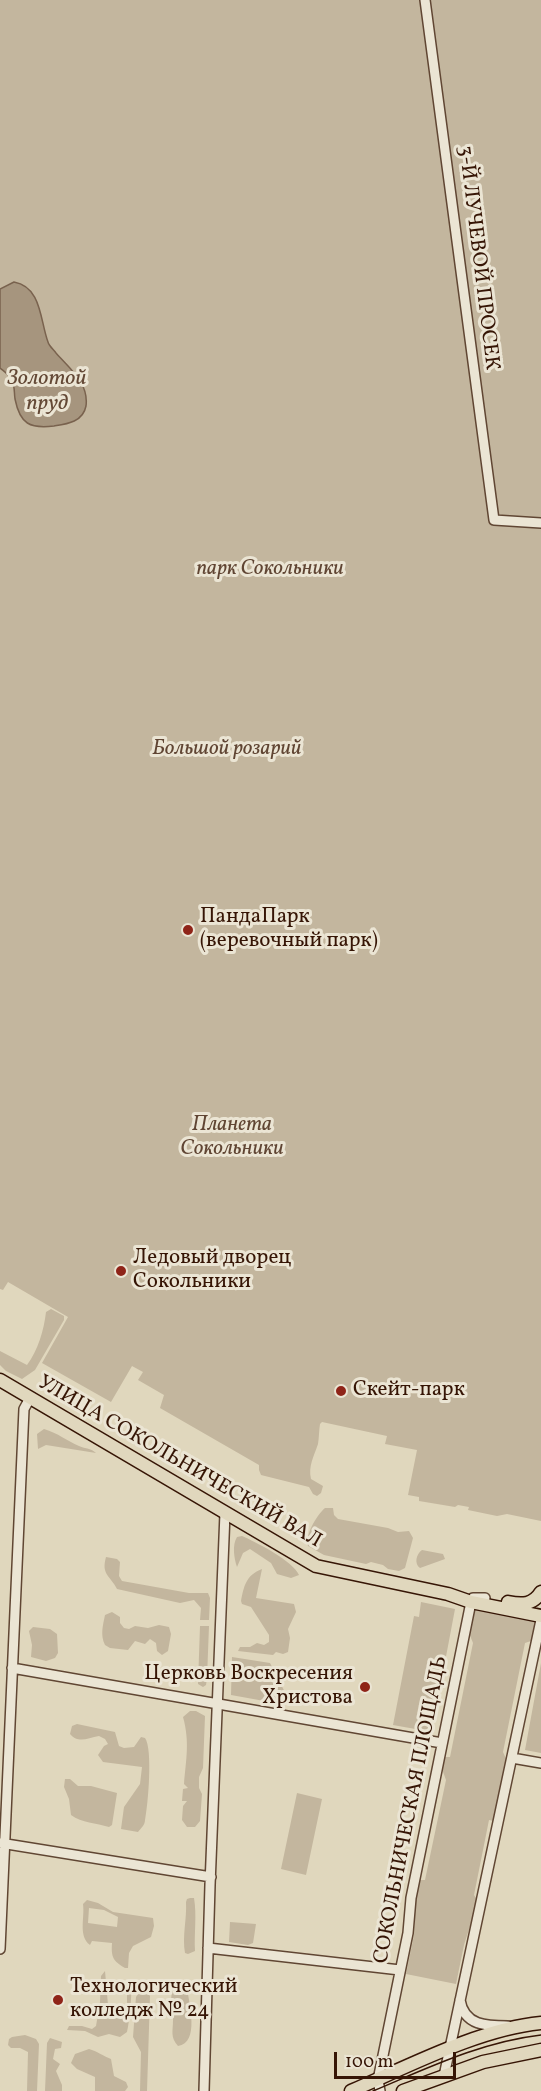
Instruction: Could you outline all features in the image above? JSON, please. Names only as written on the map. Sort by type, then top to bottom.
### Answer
[{"type":"main road","name":"УЛИЦА СОКОЛЬНИЧЕСКИЙ ВАЛ","points":[[0,1380],[316,1566],[448,1594],[540,1622]]},
{"type":"main road","name":"УЛИЦА СОКОЛЬНИЧЕСКИЙ ВАЛ","points":[[448,1594],[472,1595],[517,1604],[529,1603],[535,1600],[541,1592]]},
{"type":"main road","points":[[351,2091],[379,2085],[449,2049],[482,2036],[516,2026],[541,2023]]},
{"type":"main road","points":[[403,2091],[489,2061],[541,2050]]},
{"type":"street","name":"3-Й ЛУЧЕВОЙ ПРОСЕК","points":[[425,0],[494,520],[541,523]]},
{"type":"street","points":[[0,1949],[2,1844],[24,1409],[30,1398]]},
{"type":"street","points":[[204,2091],[207,1948],[225,1513]]},
{"type":"street","points":[[471,1602],[473,1598],[485,1598]]},
{"type":"street","name":"СОКОЛЬНИЧЕСКАЯ ПЛОЩАДЬ","points":[[379,2085],[408,1933],[411,1898],[471,1602]]},
{"type":"street","points":[[444,2076],[540,1622]]},
{"type":"street","points":[[12,1668],[442,1743]]},
{"type":"street","points":[[512,1758],[541,1763]]},
{"type":"street","points":[[2,1844],[211,1877]]},
{"type":"street","points":[[207,1948],[400,1970]]},
{"type":"street","points":[[460,1998],[463,2011],[476,2023],[516,2026]]},
{"type":"green space","name":"парк Сокольники","points":[[0,0],[541,0],[541,1521],[507,1514],[497,1516],[468,1510],[469,1507],[458,1505],[455,1507],[419,1501],[419,1497],[408,1495],[417,1450],[385,1444],[387,1436],[322,1422],[310,1470],[311,1479],[323,1486],[321,1493],[317,1496],[309,1487],[261,1475],[259,1465],[160,1408],[164,1395],[138,1380],[143,1372],[132,1366],[111,1402],[42,1363],[68,1317],[8,1282],[3,1290],[0,1289]]},
{"type":"green space","points":[[51,1309],[64,1316],[64,1320],[35,1370],[22,1379],[6,1371],[0,1365],[0,1351],[27,1365],[40,1340],[46,1312]]},
{"type":"green space","points":[[44,1429],[96,1453],[46,1445],[38,1449],[37,1434]]},
{"type":"green space","points":[[325,1508],[333,1508],[334,1515],[338,1519],[398,1532],[409,1531],[413,1538],[405,1568],[399,1571],[371,1562],[366,1564],[324,1555],[308,1546],[312,1526]]},
{"type":"green space","points":[[242,1536],[282,1558],[299,1575],[291,1578],[277,1574],[271,1563],[250,1549],[243,1553],[237,1567],[234,1544],[237,1537]]},
{"type":"green space","points":[[422,1550],[443,1554],[445,1559],[420,1568],[416,1559]]},
{"type":"green space","points":[[106,1557],[117,1559],[120,1562],[119,1576],[122,1581],[189,1593],[208,1593],[210,1598],[209,1620],[200,1620],[201,1608],[194,1600],[180,1603],[117,1589],[105,1571]]},
{"type":"green space","points":[[262,1569],[256,1598],[294,1604],[296,1612],[288,1629],[290,1638],[288,1652],[283,1654],[238,1651],[240,1647],[250,1647],[257,1643],[264,1645],[269,1642],[269,1635],[251,1607],[242,1604],[241,1601],[249,1578]]},
{"type":"green space","points":[[421,1602],[455,1609],[437,1704],[434,1705],[432,1712],[435,1715],[432,1732],[393,1725],[414,1616],[419,1617]]},
{"type":"green space","points":[[474,1609],[536,1620],[531,1641],[525,1643],[503,1752],[507,1761],[494,1821],[489,1820],[474,1895],[478,1901],[464,1945],[456,1984],[406,1974],[414,1935],[415,1899],[419,1880],[425,1880],[446,1780],[442,1769],[445,1757],[450,1757],[473,1643],[469,1633]]},
{"type":"green space","points":[[112,1612],[120,1617],[120,1623],[124,1628],[129,1629],[135,1626],[148,1628],[159,1625],[169,1627],[171,1634],[168,1651],[162,1655],[157,1651],[156,1643],[150,1639],[145,1644],[135,1641],[128,1650],[110,1648],[105,1645],[102,1634],[105,1615]]},
{"type":"green space","points":[[200,1626],[209,1626],[207,1678],[206,1685],[203,1687],[198,1684]]},
{"type":"green space","points":[[33,1627],[50,1629],[57,1634],[58,1653],[55,1658],[46,1661],[31,1657],[32,1645],[29,1631]]},
{"type":"green space","points":[[232,1657],[270,1663],[292,1706],[231,1695]]},
{"type":"green space","points":[[541,1663],[541,1753],[525,1750]]},
{"type":"green space","points":[[190,1711],[196,1711],[205,1716],[203,1768],[199,1777],[199,1788],[202,1794],[200,1821],[195,1827],[187,1827],[182,1820],[183,1806],[187,1801],[182,1801],[183,1789],[188,1788],[184,1784],[187,1743],[183,1717]]},
{"type":"green space","points":[[77,1724],[115,1732],[119,1746],[124,1748],[134,1747],[141,1737],[145,1738],[149,1753],[148,1790],[145,1822],[138,1832],[121,1829],[124,1807],[140,1784],[142,1767],[103,1762],[98,1755],[108,1744],[105,1739],[99,1736],[83,1739],[73,1737],[70,1734],[72,1726]]},
{"type":"green space","points":[[65,1779],[70,1779],[78,1786],[91,1786],[117,1793],[112,1825],[109,1827],[80,1820],[71,1815],[69,1799],[64,1787]]},
{"type":"green space","points":[[297,1793],[322,1799],[306,1875],[281,1869]]},
{"type":"green space","points":[[194,1898],[195,1905],[195,1951],[188,1954],[185,1953],[184,1940],[186,1902]]},
{"type":"green space","points":[[87,1900],[98,1903],[113,1912],[153,1918],[154,1926],[151,1937],[133,1946],[129,1953],[128,1968],[115,1961],[112,1943],[92,1941],[90,1945],[86,1941],[83,1932],[83,1904]],"holes":[[[89,1908],[104,1910],[118,1917],[117,1927],[88,1923]]]},
{"type":"green space","points":[[230,1922],[256,1924],[253,1943],[248,1945],[229,1942]]},
{"type":"green space","points":[[105,1971],[108,2005],[112,2011],[122,2011],[127,2004],[127,1990],[131,1990],[127,2032],[120,2037],[109,2034],[98,2037],[85,2031],[67,2030],[69,2026],[92,2029],[96,2026],[101,1976]]},
{"type":"green space","points":[[178,1983],[186,1984],[192,2021],[189,2038],[178,2046],[172,2031],[171,2001],[172,1992]]},
{"type":"green space","points":[[140,1991],[147,1992],[150,1996],[147,2091],[140,2091],[141,2052],[133,2037],[136,1997]]},
{"type":"green space","points":[[25,2035],[36,2039],[39,2044],[37,2091],[27,2091],[28,2052],[20,2048],[11,2048],[8,2045],[12,2037]]},
{"type":"green space","points":[[50,2038],[62,2042],[61,2048],[55,2049],[53,2059],[60,2064],[56,2071],[62,2091],[45,2091],[47,2043]]},
{"type":"green space","points":[[89,2049],[111,2059],[114,2076],[126,2082],[128,2087],[125,2091],[95,2091],[95,2077],[77,2069],[71,2063],[75,2054]]},
{"type":"water","name":"Золотой пруд","points":[[14,282],[23,285],[35,298],[49,345],[82,383],[86,406],[82,416],[74,421],[46,427],[27,423],[17,407],[14,385],[0,368],[0,289]]},
{"type":"tram line","points":[[373,2091],[476,2050],[497,2043],[541,2035]]},
{"type":"place","name":"ПандаПарк (веревочный парк)","points":[[188,930]]},
{"type":"place","name":"Ледовый дворец Сокольники","points":[[121,1271]]},
{"type":"place","name":"Скейт-парк","points":[[341,1391]]},
{"type":"place","name":"Церковь Воскресения Христова","points":[[365,1687]]},
{"type":"place","name":"Технологический колледж № 24","points":[[58,2000]]},
{"type":"park label","name":"Большой розарий","points":[[227,750]]},
{"type":"park label","name":"Планета Сокольники","points":[[232,1138]]}]
